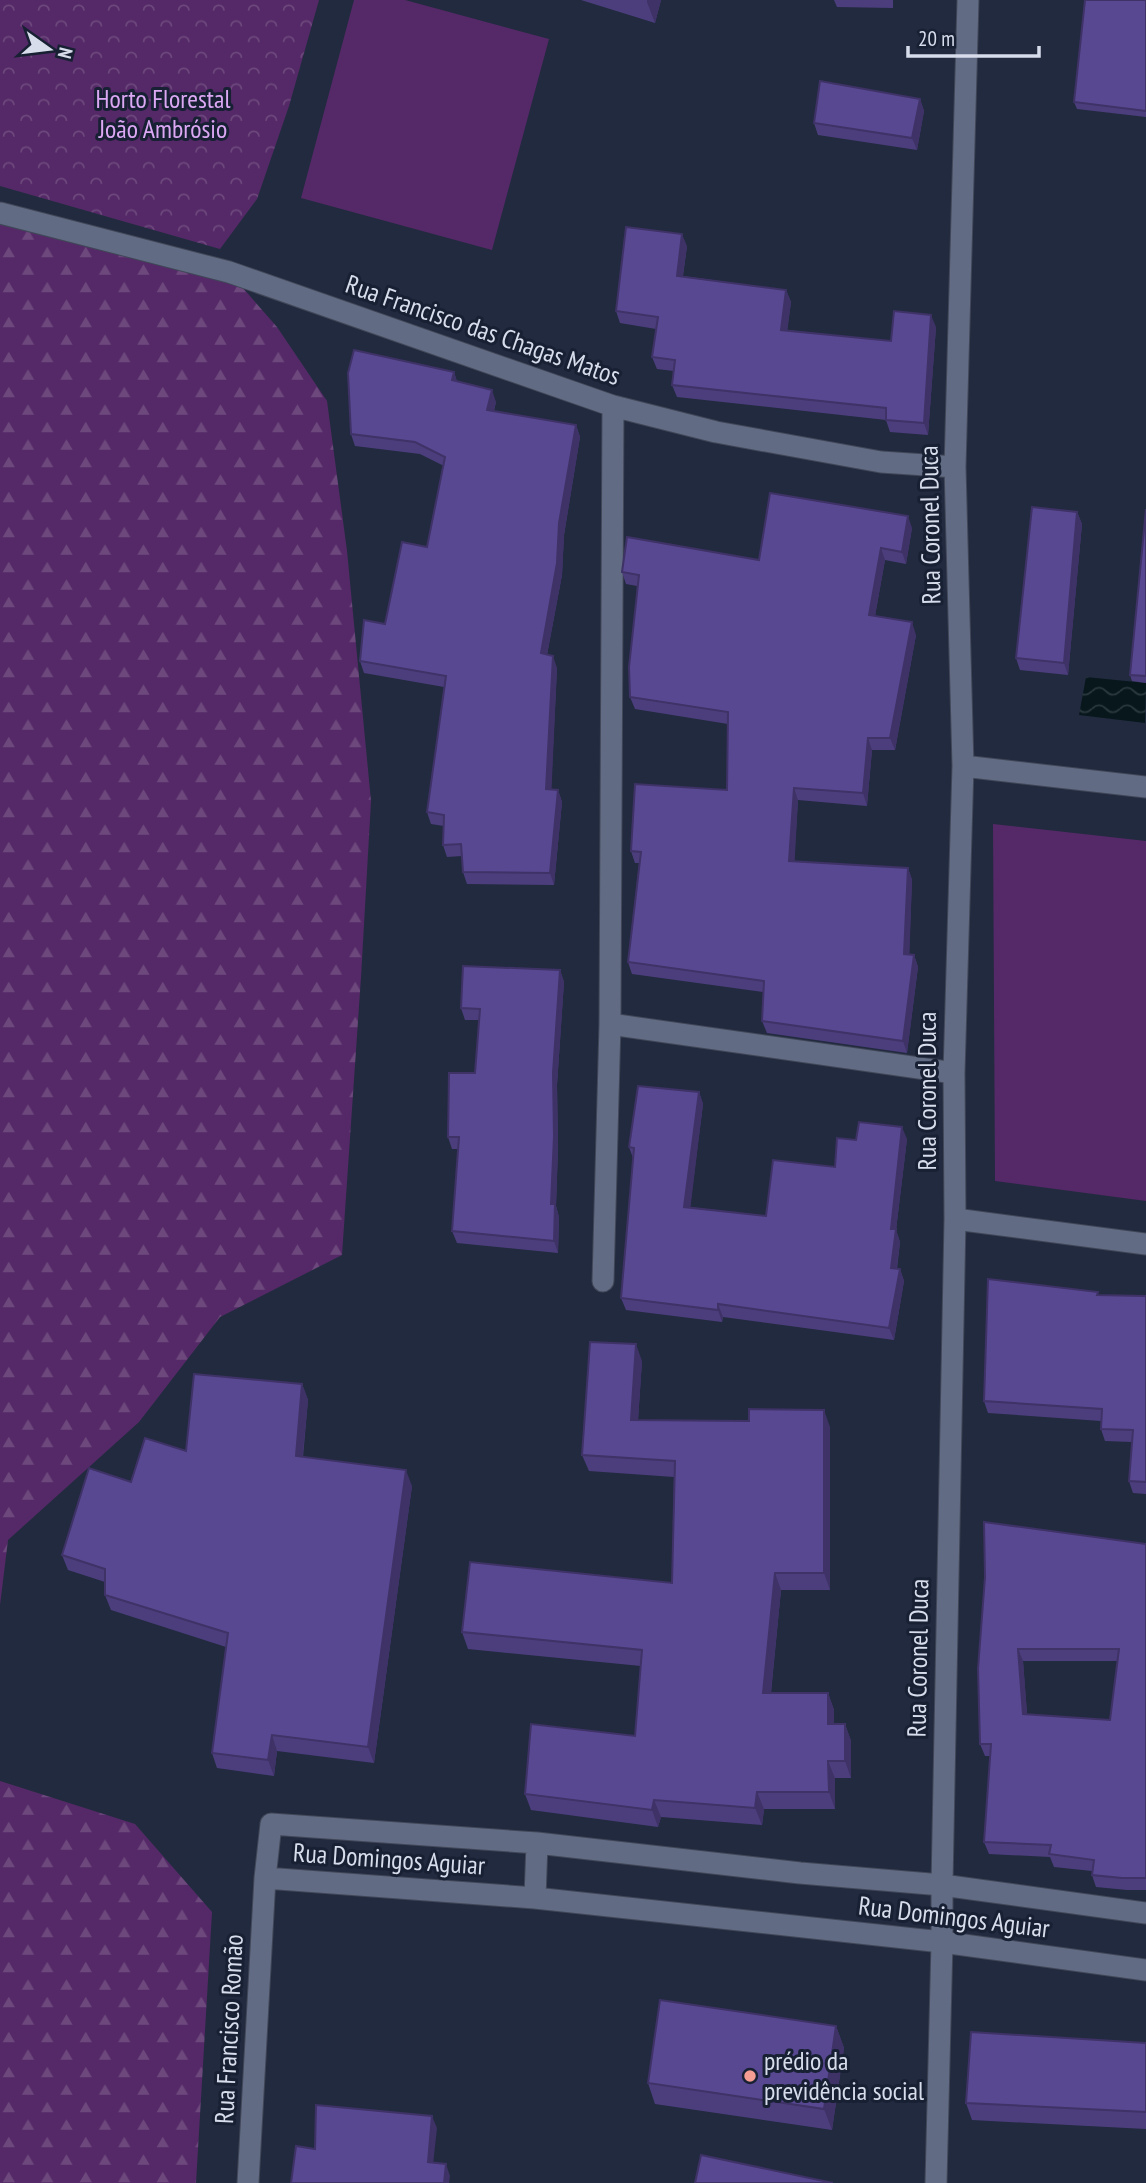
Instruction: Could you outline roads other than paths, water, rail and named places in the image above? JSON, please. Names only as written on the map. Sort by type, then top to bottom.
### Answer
[{"type":"street","name":"Rua Coronel Duca","points":[[936,2183],[955,1219],[954,1073],[963,766],[955,467],[968,0]]},
{"type":"street","name":"Rua Francisco das Chagas Matos","points":[[0,213],[229,272],[613,406],[716,432],[881,462],[955,467]]},
{"type":"street","points":[[603,1280],[610,1024],[613,406]]},
{"type":"street","points":[[963,766],[1146,787]]},
{"type":"street","points":[[610,1024],[954,1073]]},
{"type":"street","points":[[955,1219],[1146,1244]]},
{"type":"street","name":"Rua Domingos Aguiar","points":[[1146,1913],[942,1885],[800,1873],[537,1843],[271,1824],[265,1878],[535,1898],[942,1942],[1146,1970]]},
{"type":"street","points":[[535,1898],[537,1843]]},
{"type":"street","name":"Rua Francisco Romão","points":[[248,2183],[265,1878]]},
{"type":"water","points":[[1086,677],[1146,683],[1145,723],[1079,715]]},
{"type":"place","name":"prédio da previdência social","points":[[750,2076]]},
{"type":"park label","name":"Horto Florestal João Ambrósio","points":[[163,114]]}]
